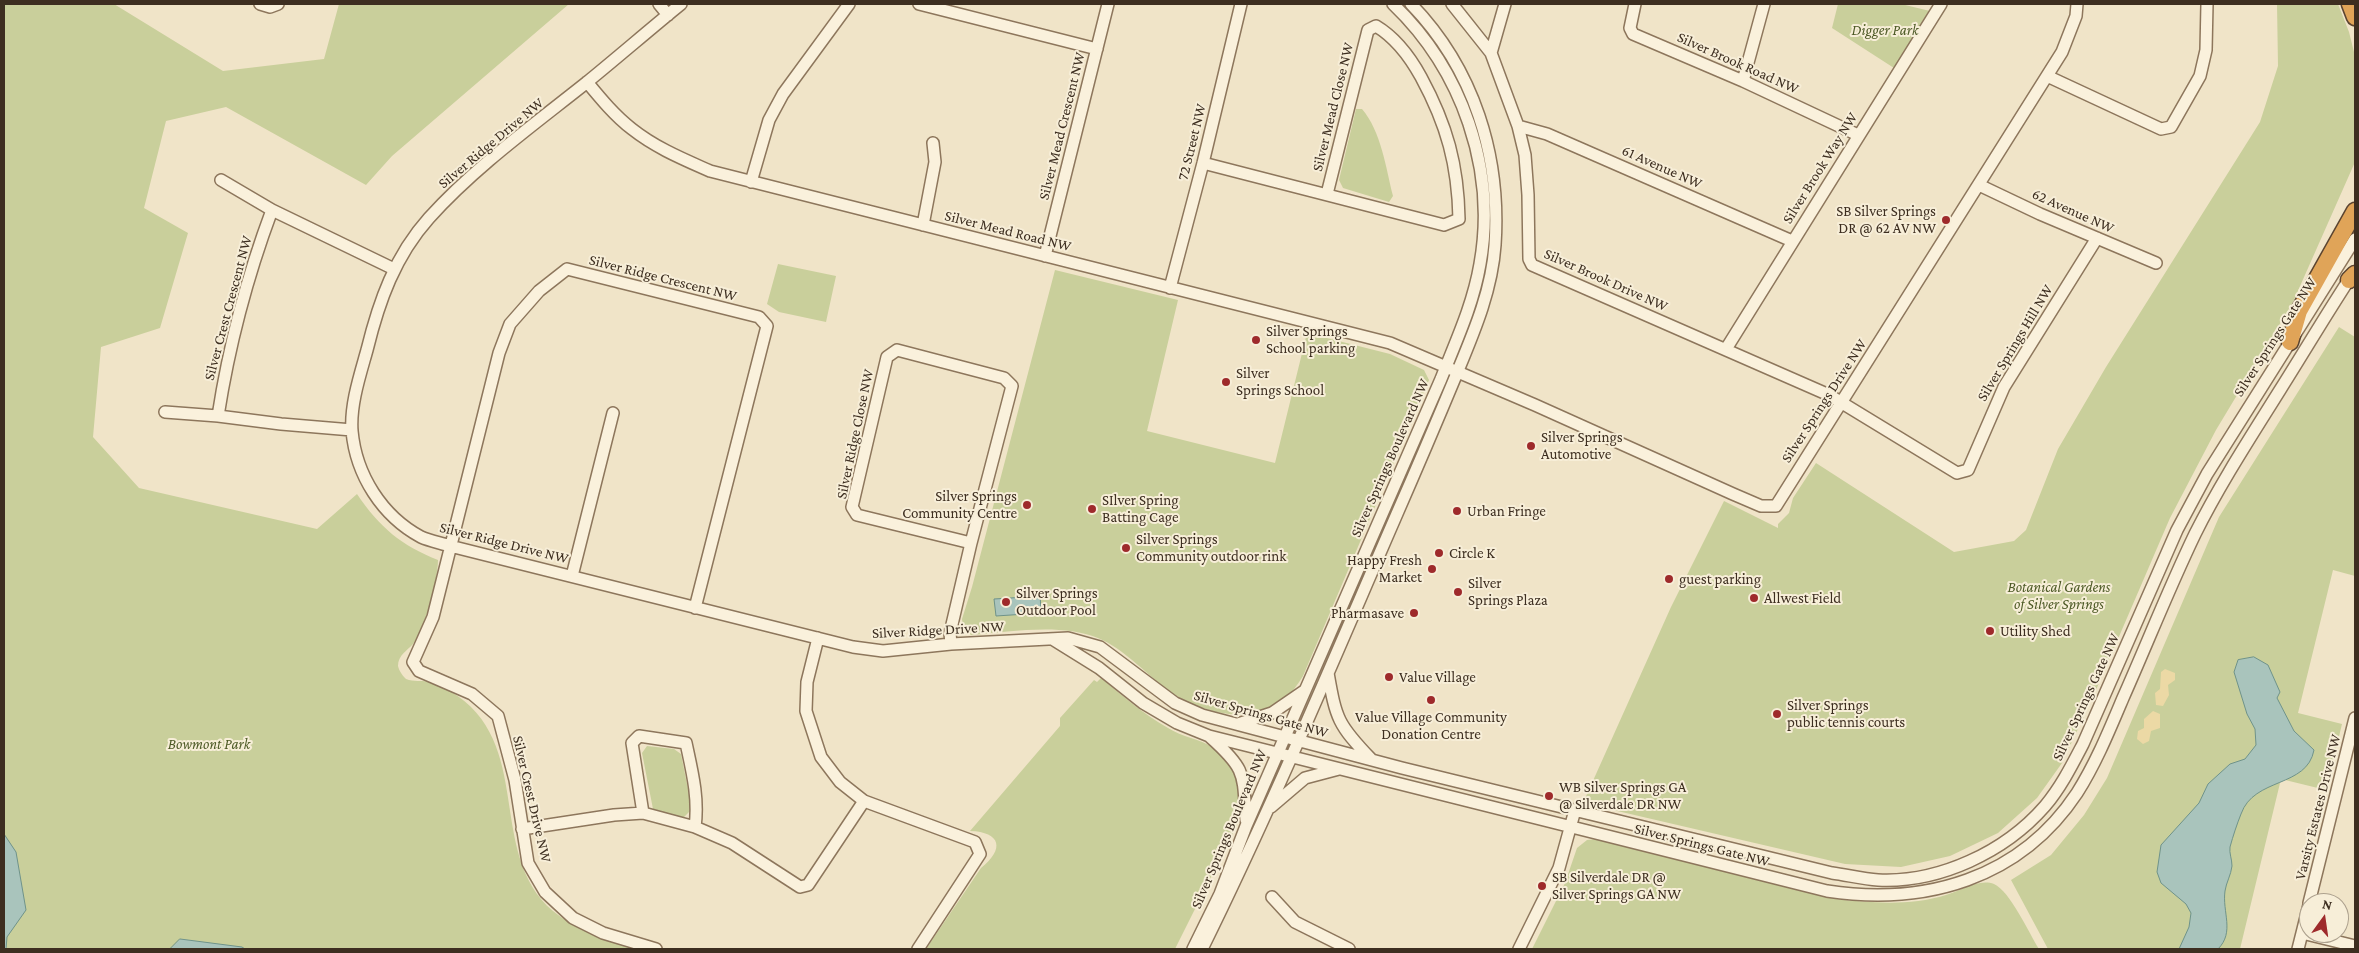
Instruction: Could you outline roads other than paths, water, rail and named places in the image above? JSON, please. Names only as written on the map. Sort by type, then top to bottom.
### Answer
[{"type":"highway","points":[[2350,4],[2355,17]]},
{"type":"highway","points":[[2290,342],[2299,311],[2355,211]]},
{"type":"street","points":[[260,4],[270,7],[278,4]]},
{"type":"street","points":[[659,4],[668,15]]},
{"type":"street","name":"Silver Ridge Drive NW","points":[[681,4],[459,187],[410,241],[384,290],[357,388],[352,430],[364,476],[376,499],[393,517],[422,537],[450,546],[853,647],[883,651],[951,644],[1054,640]]},
{"type":"street","points":[[751,182],[769,120],[783,94],[848,4]]},
{"type":"street","points":[[919,4],[1097,49]]},
{"type":"street","name":"Silver Mead Crescent NW","points":[[1045,256],[1108,4]]},
{"type":"street","name":"72 Street NW","points":[[1170,288],[1203,163],[1241,4]]},
{"type":"street","name":"Silver Springs Boulevard NW","points":[[1192,949],[1220,894],[1246,826],[1446,367],[1467,315],[1480,267],[1484,236],[1481,173],[1468,122],[1445,70],[1414,26],[1393,4]]},
{"type":"street","name":"Silver Springs Boulevard NW","points":[[1202,949],[1268,810],[1458,372],[1481,312],[1493,264],[1496,222],[1494,176],[1481,118],[1461,72],[1445,46],[1412,4]]},
{"type":"street","name":"Silver Brook Drive NW","points":[[1452,4],[1491,53],[1518,126],[1525,155],[1529,259],[1532,265],[1726,349],[1841,402]]},
{"type":"street","points":[[1491,53],[1505,4]]},
{"type":"street","name":"Silver Brook Road NW","points":[[1635,4],[1630,28],[1633,34],[1743,81],[1858,135]]},
{"type":"street","points":[[1743,81],[1764,4]]},
{"type":"street","name":"Silver Brook Way NW","points":[[1726,349],[1941,4]]},
{"type":"street","name":"Silver Springs Drive NW","points":[[1446,367],[1761,506],[1776,506],[2047,76],[2069,39],[2076,16],[2077,4]]},
{"type":"street","points":[[2047,76],[2161,129],[2172,127],[2200,76],[2206,50],[2207,4]]},
{"type":"street","name":"Silver Mead Close NW","points":[[1203,163],[1444,225],[1459,219],[1458,187],[1452,154],[1438,107],[1408,56],[1390,34],[1376,26],[1368,30],[1327,194]]},
{"type":"street","name":"Silver Mead Road NW","points":[[587,82],[632,129],[667,152],[710,172],[1390,343],[1446,367]]},
{"type":"street","name":"61 Avenue NW","points":[[1518,126],[1547,134],[1792,241]]},
{"type":"street","points":[[922,225],[935,162],[933,142]]},
{"type":"street","points":[[220,180],[272,210],[394,269]]},
{"type":"street","name":"62 Avenue NW","points":[[1979,185],[2156,263]]},
{"type":"street","name":"Silver Crest Crescent NW","points":[[218,416],[227,361],[255,254],[272,210]]},
{"type":"street","name":"Silver Springs Hill NW","points":[[1841,402],[1957,473],[1968,470],[2004,387],[2097,238]]},
{"type":"street","name":"Silver Springs Gate NW","points":[[1054,640],[1068,638],[1100,647],[1175,703],[1202,715],[1298,741],[1832,873],[1878,880],[1914,878],[1943,871],[1973,860],[2005,841],[2044,806],[2065,778],[2083,744],[2177,530],[2224,444],[2355,239]]},
{"type":"street","name":"Silver Ridge Crescent NW","points":[[450,546],[499,353],[510,324],[539,291],[567,269],[759,317],[767,326],[696,608]]},
{"type":"street","name":"Silver Springs Gate NW","points":[[1054,640],[1099,668],[1143,703],[1177,723],[1209,736],[1827,891],[1860,896],[1892,896],[1940,889],[1965,881],[2011,859],[2056,820],[2077,793],[2102,748],[2187,552],[2214,497],[2353,275]]},
{"type":"street","name":"Silver Ridge Close NW","points":[[951,644],[950,633],[971,543],[1012,386],[1004,378],[897,350],[887,357],[852,507],[857,515],[971,543]]},
{"type":"street","points":[[165,412],[352,430]]},
{"type":"street","points":[[572,576],[613,413]]},
{"type":"street","name":"Silver Crest Drive NW","points":[[450,546],[433,617],[414,662],[419,671],[472,694],[498,716],[515,780],[528,863],[544,892],[573,918],[603,933],[656,949]]},
{"type":"street","points":[[818,638],[807,684],[806,711],[821,757],[840,782],[864,801],[975,842],[980,854],[918,949]]},
{"type":"street","points":[[1328,673],[1337,718],[1348,736],[1371,759]]},
{"type":"street","points":[[1235,724],[1272,714],[1305,690]]},
{"type":"street","name":"Varsity Estates Drive NW","points":[[2312,893],[2355,718]]},
{"type":"street","points":[[643,813],[632,743],[639,736],[686,743],[696,790],[697,813],[695,827]]},
{"type":"street","points":[[1209,736],[1233,758],[1240,770],[1246,794],[1246,826]]},
{"type":"street","points":[[1268,810],[1305,778],[1341,769]]},
{"type":"street","points":[[522,829],[614,815],[643,813],[695,827],[732,843],[800,887],[808,885],[864,801]]},
{"type":"street","points":[[1519,949],[1559,868],[1575,810]]},
{"type":"street","points":[[1272,897],[1295,922],[1350,949]]},
{"type":"street","points":[[2343,943],[2355,946]]},
{"type":"water","points":[[1027,593],[1040,593],[1041,613],[996,616],[994,599],[1026,597]]},
{"type":"water","points":[[2254,657],[2268,665],[2280,692],[2277,698],[2294,731],[2314,750],[2309,762],[2301,771],[2257,794],[2248,802],[2241,814],[2230,847],[2232,866],[2225,891],[2227,929],[2223,942],[2218,949],[2179,949],[2189,927],[2191,913],[2186,904],[2161,883],[2157,872],[2161,845],[2199,803],[2208,784],[2230,764],[2245,759],[2256,745],[2255,729],[2247,714],[2234,672],[2238,660]]},
{"type":"water","points":[[4,834],[16,852],[26,910],[7,937],[6,949],[4,949]]},
{"type":"water","points":[[180,939],[242,947],[245,949],[170,949]]},
{"type":"place","name":"SB Silver Springs DR @ 62 AV NW","points":[[1946,220]]},
{"type":"place","name":"Silver Springs School parking","points":[[1256,340]]},
{"type":"place","name":"Silver Springs School","points":[[1226,382]]},
{"type":"place","name":"Silver Springs Automotive","points":[[1531,446]]},
{"type":"place","name":"Silver Springs Community Centre","points":[[1027,505]]},
{"type":"place","name":"SIlver Spring Batting Cage","points":[[1092,509]]},
{"type":"place","name":"Urban Fringe","points":[[1457,511]]},
{"type":"place","name":"Silver Springs Community outdoor rink","points":[[1126,548]]},
{"type":"place","name":"Circle K","points":[[1439,553]]},
{"type":"place","name":"Happy Fresh Market","points":[[1432,569]]},
{"type":"place","name":"guest parking","points":[[1669,579]]},
{"type":"place","name":"Silver Springs Plaza","points":[[1458,592]]},
{"type":"place","name":"Allwest Field","points":[[1754,598]]},
{"type":"place","name":"Silver Springs Outdoor Pool","points":[[1006,602]]},
{"type":"place","name":"Pharmasave","points":[[1414,613]]},
{"type":"place","name":"Utility Shed","points":[[1990,631]]},
{"type":"place","name":"Value Village","points":[[1389,677]]},
{"type":"place","name":"Value Village Community Donation Centre","points":[[1431,700]]},
{"type":"place","name":"Silver Springs public tennis courts","points":[[1777,714]]},
{"type":"place","name":"WB Silver Springs GA @ Silverdale DR NW","points":[[1549,796]]},
{"type":"place","name":"SB Silverdale DR @ Silver Springs GA NW","points":[[1542,886]]},
{"type":"park label","name":"Digger Park","points":[[1885,30]]},
{"type":"park label","name":"Botanical Gardens of Silver Springs","points":[[2059,596]]},
{"type":"park label","name":"Bowmont Park","points":[[209,744]]}]
